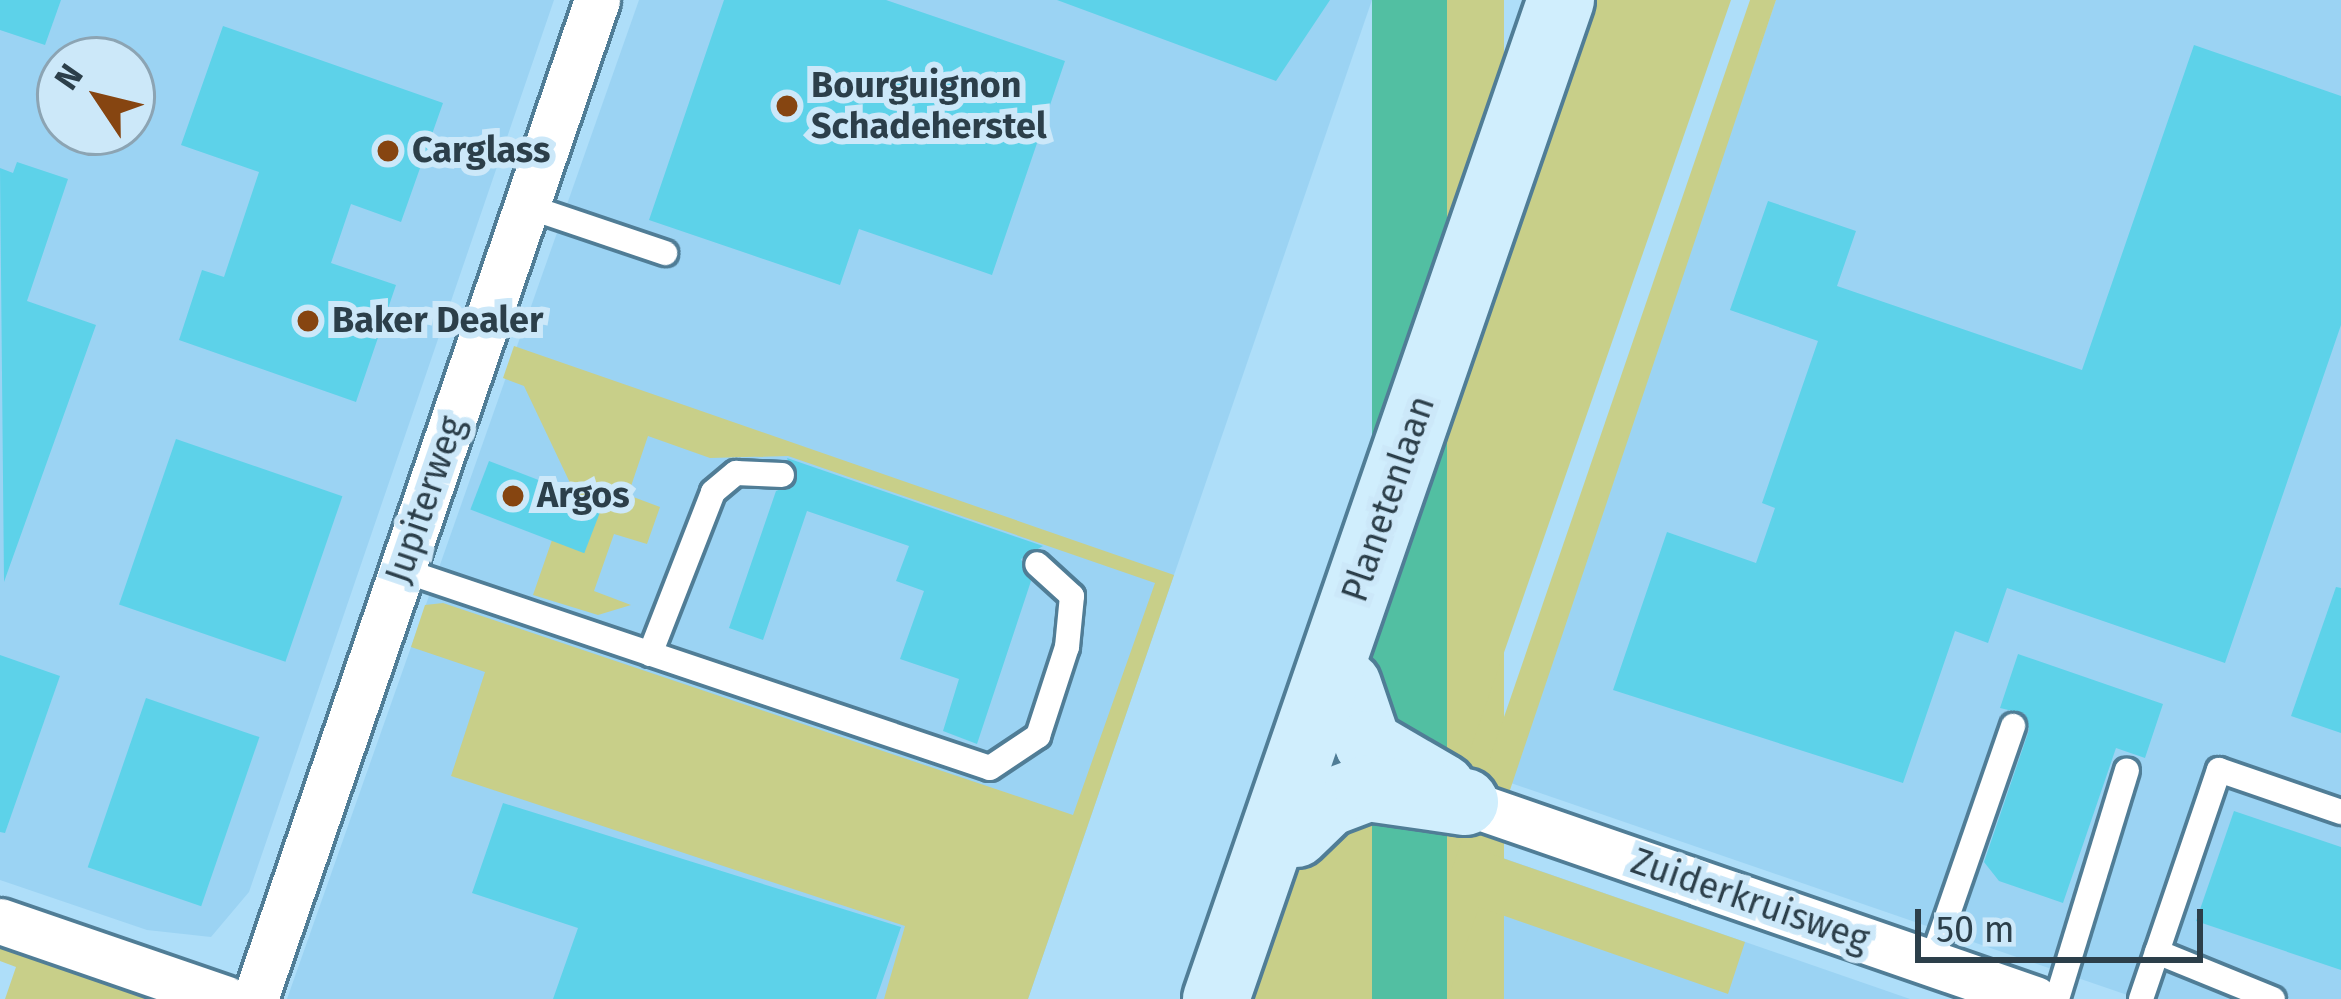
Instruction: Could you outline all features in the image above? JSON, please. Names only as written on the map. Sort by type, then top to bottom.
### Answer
[{"type":"main road","name":"Planetenlaan","points":[[1216,999],[1561,0]]},
{"type":"main road","name":"Planetenlaan","points":[[1238,999],[1582,0]]},
{"type":"main road","points":[[1348,685],[1368,744],[1465,802]]},
{"type":"main road","points":[[1296,834],[1328,803],[1367,788],[1465,802]]},
{"type":"street","name":"Jupiterweg","points":[[255,999],[597,0]]},
{"type":"street","name":"Zuiderkruisweg","points":[[1465,802],[1939,977],[2035,999]]},
{"type":"street","points":[[0,921],[226,999]]},
{"type":"lane","points":[[526,206],[665,253]]},
{"type":"lane","points":[[650,654],[713,492],[736,473],[782,475]]},
{"type":"lane","points":[[402,570],[990,768],[1038,736],[1067,647],[1072,596],[1037,564]]},
{"type":"lane","points":[[1939,977],[2013,726]]},
{"type":"lane","points":[[2056,999],[2127,770]]},
{"type":"lane","points":[[2141,999],[2219,770],[2341,812]]},
{"type":"lane","points":[[2157,952],[2273,999]]},
{"type":"shaded area","points":[[0,0],[554,0],[249,892],[211,937],[147,930],[0,880]]},
{"type":"shaded area","points":[[639,0],[1372,0],[1028,999],[287,999]]},
{"type":"shaded area","points":[[1372,0],[1447,0],[1447,999],[1372,999]]},
{"type":"shaded area","points":[[1447,0],[1504,0],[1504,999],[1447,999]]},
{"type":"shaded area","points":[[1593,0],[1731,0],[1460,779],[1396,732],[1374,645]]},
{"type":"shaded area","points":[[1750,0],[1776,0],[1508,796],[1480,787]]},
{"type":"shaded area","points":[[1776,0],[2341,0],[2341,999],[2139,999],[1508,782]]},
{"type":"shaded area","points":[[514,346],[1174,575],[1028,999],[884,999],[905,926],[451,776],[485,672],[411,647],[425,605],[443,603],[1073,815],[1155,583],[788,456],[710,458],[648,436],[628,495],[660,507],[647,544],[614,534],[594,591],[631,605],[598,615],[533,595],[571,485],[524,386],[503,378]]},
{"type":"shaded area","points":[[1374,814],[1449,819],[1387,999],[1249,999],[1301,864]]},
{"type":"shaded area","points":[[1467,825],[1495,835],[1488,853],[1745,942],[1728,994],[1479,907],[1447,999],[1408,999]]},
{"type":"shaded area","points":[[1482,857],[1503,858],[1910,999],[1433,999]]},
{"type":"shaded area","points":[[0,944],[160,999],[5,999],[16,967],[0,961]]},
{"type":"building","points":[[0,0],[61,0],[48,36],[36,36],[36,42],[0,30]]},
{"type":"building","points":[[724,0],[886,0],[1065,61],[992,275],[859,229],[840,285],[649,220]]},
{"type":"building","points":[[1057,0],[1330,0],[1276,81]]},
{"type":"building","points":[[223,26],[443,103],[401,222],[351,204],[331,263],[396,285],[356,402],[179,340],[202,270],[224,277],[259,172],[181,145]]},
{"type":"building","points":[[2194,45],[2341,96],[2341,325],[2225,663],[2007,588],[1988,643],[1955,631],[1903,783],[1613,690],[1667,532],[1756,563],[1775,508],[1762,503],[1818,341],[1730,310],[1768,201],[1856,231],[1837,286],[2082,370]]},
{"type":"building","points":[[17,162],[68,179],[27,301],[96,325],[4,582],[0,168],[13,173]]},
{"type":"building","points":[[176,439],[342,496],[285,662],[119,604]]},
{"type":"building","points":[[787,458],[1043,546],[1021,559],[1031,581],[977,744],[943,731],[959,679],[900,659],[924,591],[896,581],[909,546],[807,511],[763,640],[729,628],[776,491],[796,483]]},
{"type":"building","points":[[489,461],[603,505],[584,553],[470,510]]},
{"type":"building","points":[[2336,587],[2341,588],[2341,733],[2291,716]]},
{"type":"building","points":[[2018,654],[2163,704],[2145,758],[2116,748],[2063,903],[1999,881],[1984,862],[2029,730],[2025,714],[2000,708]]},
{"type":"building","points":[[0,655],[60,676],[5,833],[0,832]]},
{"type":"building","points":[[146,698],[259,737],[201,906],[88,867]]},
{"type":"building","points":[[503,803],[901,927],[876,999],[553,999],[578,928],[472,893]]},
{"type":"building","points":[[2234,811],[2341,847],[2341,970],[2196,921]]},
{"type":"place","name":"Bourguignon Schadeherstel","points":[[787,106]]},
{"type":"place","name":"Carglass","points":[[388,151]]},
{"type":"place","name":"Baker Dealer","points":[[308,321]]},
{"type":"place","name":"Argos","points":[[513,496]]}]
